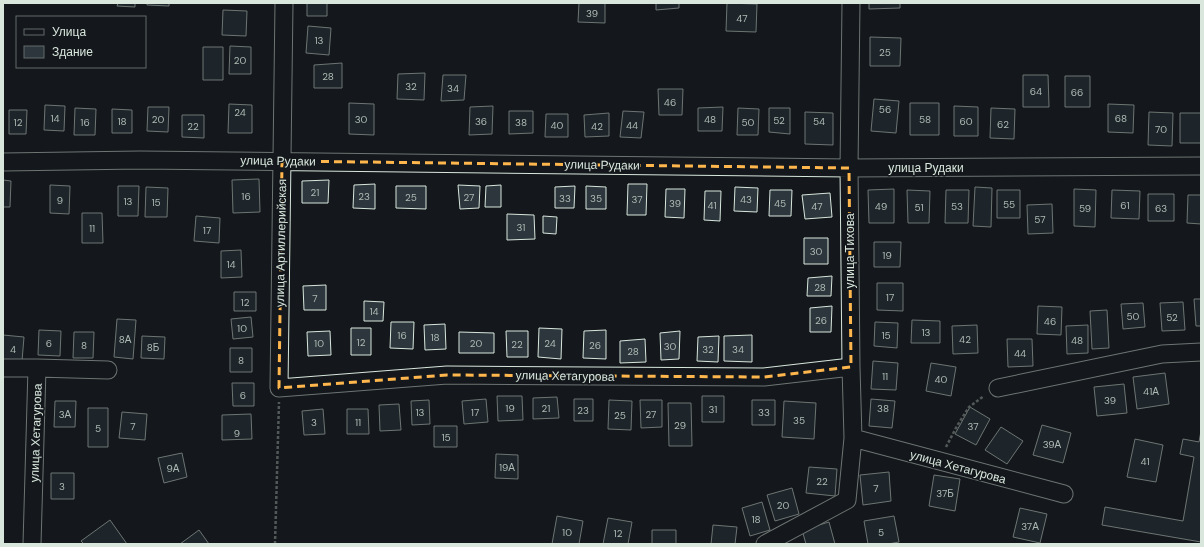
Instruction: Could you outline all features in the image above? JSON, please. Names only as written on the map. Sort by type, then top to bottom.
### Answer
[{"type":"street","name":"улица Артиллерийская","points":[[279,388],[284,3]]},
{"type":"street","name":"улица Тихова","points":[[765,544],[847,500],[853,438],[849,168],[852,3]]},
{"type":"street","name":"улица Рудаки","points":[[3,162],[140,160],[282,161],[849,168],[1201,166]]},
{"type":"street","points":[[998,388],[1162,354],[1201,352]]},
{"type":"street","name":"улица Хетагурова","points":[[279,388],[447,375],[764,377],[851,366]]},
{"type":"street","points":[[3,368],[37,368]]},
{"type":"street","name":"улица Хетагурова","points":[[32,544],[37,368],[108,370]]},
{"type":"street","name":"улица Хетагурова","points":[[853,438],[1064,494]]},
{"type":"path","points":[[275,544],[279,388]]},
{"type":"path","points":[[939,462],[957,426],[969,407],[987,393],[998,388]]},
{"type":"highlighted area","points":[[282,161],[849,168],[851,367],[764,377],[447,375],[279,388]]},
{"type":"building","points":[[118,3],[135,3],[135,7],[117,6]]},
{"type":"building","points":[[147,3],[169,3],[169,6],[147,5]]},
{"type":"building","points":[[307,3],[327,3],[327,16],[307,16]]},
{"type":"building","points":[[579,3],[605,3],[605,23],[578,22]]},
{"type":"building","points":[[656,3],[679,3],[679,8],[656,10]]},
{"type":"building","points":[[727,3],[757,4],[756,32],[726,31]]},
{"type":"building","points":[[869,3],[900,3],[900,8],[869,9]]},
{"type":"building","points":[[223,10],[247,11],[246,36],[222,35]]},
{"type":"building","points":[[308,26],[331,28],[329,55],[306,53]]},
{"type":"building","points":[[870,37],[901,38],[900,66],[870,66]]},
{"type":"building","points":[[230,46],[251,47],[251,74],[229,74]]},
{"type":"building","points":[[203,47],[223,47],[223,80],[203,80]]},
{"type":"building","points":[[342,63],[342,88],[314,88],[314,65]]},
{"type":"building","points":[[425,73],[424,100],[397,99],[398,74]]},
{"type":"building","points":[[443,75],[466,75],[464,100],[441,101]]},
{"type":"building","points":[[1023,75],[1048,75],[1049,107],[1023,107]]},
{"type":"building","points":[[1065,76],[1090,76],[1090,107],[1065,107]]},
{"type":"building","points":[[658,89],[683,89],[682,115],[659,115]]},
{"type":"building","points":[[874,99],[899,101],[896,133],[871,131]]},
{"type":"building","points":[[349,103],[374,104],[374,135],[349,134]]},
{"type":"building","points":[[910,103],[939,103],[939,135],[910,135]]},
{"type":"building","points":[[229,104],[252,105],[252,133],[228,133]]},
{"type":"building","points":[[1108,104],[1134,105],[1133,133],[1108,132]]},
{"type":"building","points":[[45,105],[65,106],[64,131],[44,130]]},
{"type":"building","points":[[493,106],[492,134],[469,135],[470,107]]},
{"type":"building","points":[[954,106],[978,107],[978,136],[954,136]]},
{"type":"building","points":[[148,107],[169,107],[168,132],[147,131]]},
{"type":"building","points":[[723,107],[722,131],[698,131],[698,108]]},
{"type":"building","points":[[75,108],[96,109],[95,135],[74,135]]},
{"type":"building","points":[[738,108],[759,109],[758,135],[737,135]]},
{"type":"building","points":[[769,108],[790,108],[790,134],[769,132]]},
{"type":"building","points":[[991,108],[1015,109],[1014,139],[990,138]]},
{"type":"building","points":[[112,109],[132,110],[132,133],[112,133]]},
{"type":"building","points":[[9,110],[27,110],[26,134],[9,134]]},
{"type":"building","points":[[509,111],[533,111],[533,133],[509,134]]},
{"type":"building","points":[[623,111],[644,112],[641,138],[620,137]]},
{"type":"building","points":[[805,112],[833,113],[833,145],[805,144]]},
{"type":"building","points":[[1149,112],[1173,113],[1172,146],[1148,145]]},
{"type":"building","points":[[609,113],[609,136],[585,137],[584,115]]},
{"type":"building","points":[[1180,113],[1201,113],[1201,143],[1180,143]]},
{"type":"building","points":[[546,114],[568,114],[568,137],[545,137]]},
{"type":"building","points":[[182,115],[204,115],[204,138],[182,137]]},
{"type":"building","points":[[259,179],[260,212],[233,213],[232,180]]},
{"type":"building","points":[[3,180],[11,181],[10,207],[3,207]]},
{"type":"building","points":[[329,180],[328,203],[302,203],[302,181]]},
{"type":"building","points":[[375,184],[375,209],[353,208],[354,185]]},
{"type":"building","points":[[628,184],[647,184],[646,215],[627,215]]},
{"type":"building","points":[[50,185],[70,186],[69,214],[50,213]]},
{"type":"building","points":[[458,185],[480,186],[479,208],[460,209]]},
{"type":"building","points":[[501,185],[501,207],[485,207],[486,186]]},
{"type":"building","points":[[118,186],[139,186],[138,216],[118,216]]},
{"type":"building","points":[[396,186],[426,186],[426,209],[396,208]]},
{"type":"building","points":[[575,186],[574,208],[555,208],[555,187]]},
{"type":"building","points":[[586,186],[606,187],[606,209],[586,209]]},
{"type":"building","points":[[146,187],[168,188],[167,217],[145,217]]},
{"type":"building","points":[[735,187],[758,188],[757,212],[734,211]]},
{"type":"building","points":[[975,187],[992,188],[991,227],[973,226]]},
{"type":"building","points":[[666,189],[685,189],[684,218],[665,217]]},
{"type":"building","points":[[894,189],[894,223],[869,223],[868,190]]},
{"type":"building","points":[[1074,189],[1096,190],[1095,227],[1074,226]]},
{"type":"building","points":[[770,190],[792,190],[791,216],[769,216]]},
{"type":"building","points":[[907,190],[930,191],[929,223],[908,223]]},
{"type":"building","points":[[946,190],[969,190],[968,223],[945,223]]},
{"type":"building","points":[[997,190],[1020,190],[1020,218],[997,218]]},
{"type":"building","points":[[1112,190],[1140,191],[1139,219],[1111,218]]},
{"type":"building","points":[[705,191],[721,191],[720,221],[704,220]]},
{"type":"building","points":[[830,193],[832,217],[805,219],[802,195]]},
{"type":"building","points":[[1148,194],[1174,194],[1174,221],[1148,221]]},
{"type":"building","points":[[1188,195],[1201,195],[1201,224],[1187,223]]},
{"type":"building","points":[[1052,204],[1053,233],[1028,234],[1027,205]]},
{"type":"building","points":[[82,213],[102,213],[103,243],[82,243]]},
{"type":"building","points":[[507,214],[534,215],[535,239],[507,240]]},
{"type":"building","points":[[196,216],[220,218],[219,243],[194,241]]},
{"type":"building","points":[[543,216],[557,217],[556,234],[543,233]]},
{"type":"building","points":[[804,238],[828,238],[828,264],[804,264]]},
{"type":"building","points":[[874,242],[901,242],[900,267],[874,267]]},
{"type":"building","points":[[241,250],[242,277],[221,278],[221,251]]},
{"type":"building","points":[[832,276],[831,296],[807,296],[808,278]]},
{"type":"building","points":[[877,283],[903,283],[903,311],[877,310]]},
{"type":"building","points":[[326,285],[326,310],[304,310],[303,286]]},
{"type":"building","points":[[234,292],[256,292],[256,311],[234,311]]},
{"type":"building","points":[[1194,299],[1201,299],[1201,326],[1196,326]]},
{"type":"building","points":[[364,301],[384,302],[383,321],[364,321]]},
{"type":"building","points":[[1183,302],[1185,330],[1162,331],[1160,303]]},
{"type":"building","points":[[1143,303],[1145,327],[1123,329],[1121,304]]},
{"type":"building","points":[[832,306],[831,332],[810,332],[810,308]]},
{"type":"building","points":[[1038,306],[1062,307],[1061,335],[1037,334]]},
{"type":"building","points":[[1107,310],[1109,348],[1092,349],[1090,311]]},
{"type":"building","points":[[251,317],[253,337],[233,339],[231,319]]},
{"type":"building","points":[[117,319],[136,320],[133,359],[114,357]]},
{"type":"building","points":[[912,320],[940,321],[940,343],[911,343]]},
{"type":"building","points":[[391,322],[414,322],[413,349],[390,348]]},
{"type":"building","points":[[875,322],[898,323],[897,348],[874,346]]},
{"type":"building","points":[[445,324],[446,349],[425,350],[424,325]]},
{"type":"building","points":[[977,325],[978,353],[953,354],[952,326]]},
{"type":"building","points":[[1088,325],[1088,353],[1067,354],[1066,326]]},
{"type":"building","points":[[351,328],[371,328],[371,355],[351,355]]},
{"type":"building","points":[[539,328],[562,329],[561,359],[538,357]]},
{"type":"building","points":[[39,330],[61,331],[60,356],[38,355]]},
{"type":"building","points":[[606,330],[606,359],[583,358],[584,331]]},
{"type":"building","points":[[330,331],[331,355],[308,356],[307,332]]},
{"type":"building","points":[[506,331],[528,331],[528,357],[507,357]]},
{"type":"building","points":[[680,331],[679,359],[661,360],[660,333]]},
{"type":"building","points":[[74,332],[94,332],[93,358],[73,358]]},
{"type":"building","points":[[459,332],[494,333],[494,353],[459,353]]},
{"type":"building","points":[[3,335],[24,337],[22,361],[3,360]]},
{"type":"building","points":[[752,335],[752,362],[724,361],[724,336]]},
{"type":"building","points":[[142,336],[165,337],[164,359],[141,358]]},
{"type":"building","points":[[719,336],[718,362],[697,361],[698,337]]},
{"type":"building","points":[[645,339],[646,362],[620,363],[620,341]]},
{"type":"building","points":[[1007,339],[1032,339],[1033,366],[1008,367]]},
{"type":"building","points":[[230,348],[252,348],[252,372],[230,372]]},
{"type":"building","points":[[873,361],[898,363],[896,390],[871,389]]},
{"type":"building","points":[[931,363],[956,367],[951,396],[926,391]]},
{"type":"building","points":[[1165,373],[1169,404],[1137,409],[1133,377]]},
{"type":"building","points":[[232,383],[254,383],[254,406],[233,406]]},
{"type":"building","points":[[1124,384],[1127,413],[1097,416],[1094,387]]},
{"type":"building","points":[[497,396],[522,396],[523,420],[498,421]]},
{"type":"building","points":[[702,396],[724,396],[724,422],[702,422]]},
{"type":"building","points":[[557,397],[559,418],[533,419],[533,398]]},
{"type":"building","points":[[486,399],[488,422],[464,424],[462,401]]},
{"type":"building","points":[[574,399],[593,399],[593,421],[574,421]]},
{"type":"building","points":[[871,399],[895,401],[892,428],[869,426]]},
{"type":"building","points":[[429,400],[430,424],[412,425],[411,401]]},
{"type":"building","points":[[609,400],[632,401],[631,430],[608,429]]},
{"type":"building","points":[[640,400],[662,400],[662,427],[641,428]]},
{"type":"building","points":[[752,400],[775,400],[775,425],[752,425]]},
{"type":"building","points":[[55,401],[76,401],[75,427],[54,427]]},
{"type":"building","points":[[784,401],[816,403],[814,439],[782,437]]},
{"type":"building","points":[[668,403],[691,403],[692,446],[669,446]]},
{"type":"building","points":[[399,404],[401,430],[380,431],[379,405]]},
{"type":"building","points":[[970,407],[990,419],[976,445],[955,434]]},
{"type":"building","points":[[88,408],[108,408],[108,447],[88,447]]},
{"type":"building","points":[[323,409],[325,434],[304,435],[302,411]]},
{"type":"building","points":[[347,409],[368,409],[369,434],[347,434]]},
{"type":"building","points":[[122,412],[147,414],[145,440],[119,438]]},
{"type":"building","points":[[251,414],[252,439],[222,440],[222,415]]},
{"type":"building","points":[[1042,425],[1071,433],[1063,463],[1033,455]]},
{"type":"building","points":[[434,426],[457,426],[457,447],[434,447]]},
{"type":"building","points":[[1001,427],[1023,441],[1007,464],[985,450]]},
{"type":"building","points":[[1201,431],[1201,542],[1102,525],[1105,507],[1183,521],[1194,457],[1180,454],[1183,439],[1199,442]]},
{"type":"building","points":[[1135,439],[1163,445],[1156,482],[1127,477]]},
{"type":"building","points":[[182,453],[187,477],[164,483],[158,458]]},
{"type":"building","points":[[496,454],[518,455],[518,479],[495,478]]},
{"type":"building","points":[[809,467],[837,469],[835,496],[806,493]]},
{"type":"building","points":[[889,472],[891,501],[863,505],[860,475]]},
{"type":"building","points":[[51,473],[74,473],[74,499],[51,499]]},
{"type":"building","points":[[934,475],[960,479],[955,511],[929,506]]},
{"type":"building","points":[[792,488],[799,514],[775,521],[767,495]]},
{"type":"building","points":[[762,502],[770,530],[750,536],[742,508]]},
{"type":"building","points":[[1020,508],[1047,514],[1040,543],[1013,537]]},
{"type":"building","points":[[557,516],[583,521],[579,544],[552,544]]},
{"type":"building","points":[[894,516],[899,542],[888,544],[868,544],[864,521]]},
{"type":"building","points":[[608,518],[632,522],[628,544],[603,544]]},
{"type":"building","points":[[110,520],[127,544],[84,544],[81,541]]},
{"type":"building","points":[[829,522],[835,544],[806,544],[802,530]]},
{"type":"building","points":[[713,525],[737,527],[735,544],[711,544]]},
{"type":"building","points":[[199,530],[209,544],[180,544]]},
{"type":"building","points":[[652,530],[676,530],[676,544],[652,544]]}]
